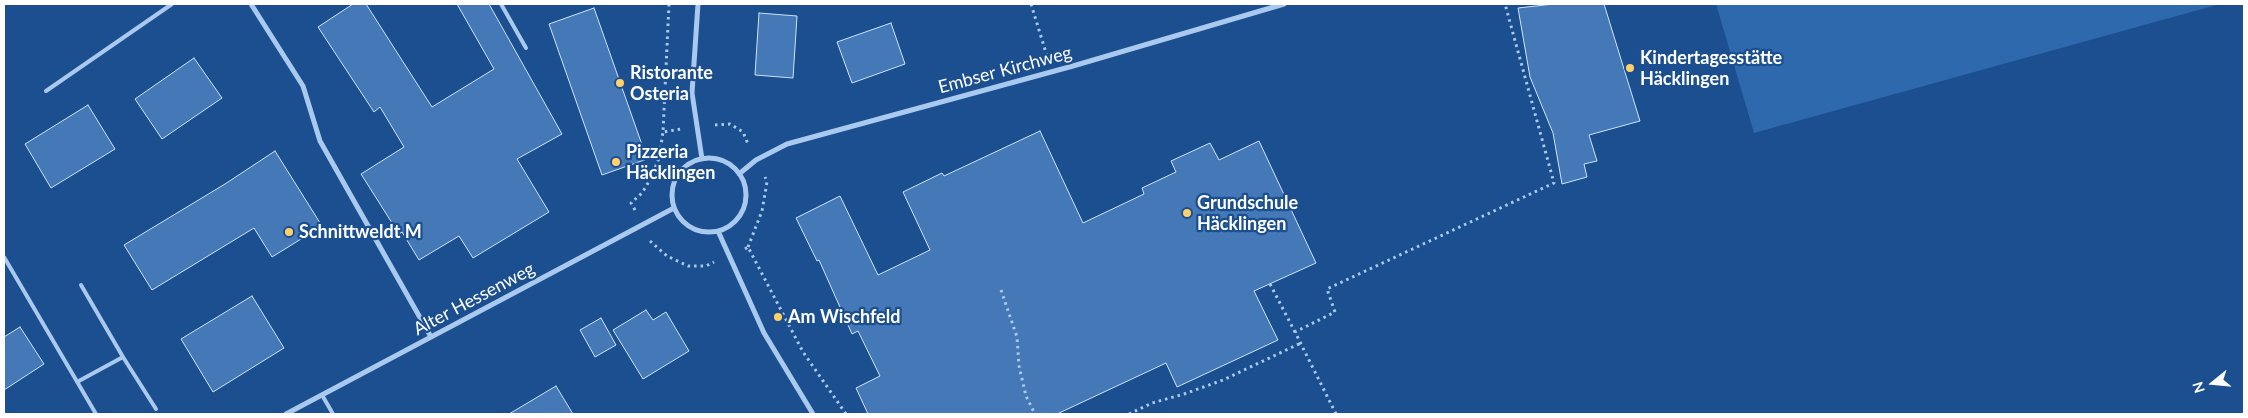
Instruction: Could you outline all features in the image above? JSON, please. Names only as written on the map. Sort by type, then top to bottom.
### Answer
[{"type":"street","points":[[251,4],[303,86],[320,141],[431,337]]},
{"type":"street","points":[[698,4],[692,93],[702,159]]},
{"type":"street","name":"Embser Kirchweg","points":[[739,174],[756,160],[787,144],[1052,72],[1284,4]]},
{"type":"street","points":[[710,158],[727,162],[739,174],[744,184],[746,196],[744,208],[729,227],[707,232],[696,230],[686,225],[674,208],[672,186],[677,176],[692,162],[710,158]]},
{"type":"street","name":"Alter Hessenweg","points":[[286,414],[674,208]]},
{"type":"street","points":[[718,231],[764,334],[813,414]]},
{"type":"lane","points":[[46,91],[172,4]]},
{"type":"lane","points":[[500,4],[526,48]]},
{"type":"lane","points":[[4,257],[96,414]]},
{"type":"lane","points":[[81,285],[156,409]]},
{"type":"lane","points":[[77,382],[123,357]]},
{"type":"lane","points":[[322,395],[333,414]]},
{"type":"path","points":[[1031,4],[1052,72]]},
{"type":"path","points":[[1295,332],[1335,312],[1327,289],[1554,184],[1505,4]]},
{"type":"path","points":[[728,256],[748,247],[803,352],[846,414]]},
{"type":"path","points":[[1270,284],[1336,414]]},
{"type":"path","points":[[1001,290],[1017,337],[1019,366],[1026,396],[1035,414]]},
{"type":"path","points":[[1128,414],[1152,403],[1223,380],[1301,343]]},
{"type":"shaded area","points":[[1716,4],[2220,4],[1754,133]]},
{"type":"building","points":[[353,4],[366,4],[432,107],[494,69],[457,4],[489,4],[562,134],[517,159],[549,212],[473,258],[459,236],[419,260],[402,232],[399,234],[361,174],[404,147],[380,107],[374,112],[318,27]]},
{"type":"building","points":[[1554,4],[1604,4],[1640,121],[1589,135],[1597,161],[1584,164],[1587,177],[1562,184],[1553,133],[1530,77],[1518,8]]},
{"type":"building","points":[[594,8],[647,159],[602,175],[549,24]]},
{"type":"building","points":[[759,13],[797,16],[793,78],[755,75]]},
{"type":"building","points":[[891,23],[905,64],[852,83],[837,42]]},
{"type":"building","points":[[194,58],[222,98],[162,139],[135,99]]},
{"type":"building","points":[[88,105],[115,149],[51,188],[25,144]]},
{"type":"building","name":"Grundschule Häcklingen","points":[[1040,131],[1083,223],[1144,194],[1142,188],[1176,172],[1171,161],[1210,143],[1219,160],[1259,141],[1316,263],[1254,291],[1278,340],[1177,387],[1166,363],[1057,414],[868,414],[856,388],[880,376],[858,331],[852,334],[819,260],[817,261],[796,218],[840,196],[878,275],[930,250],[903,192],[942,173],[944,176]]},
{"type":"building","points":[[275,151],[322,226],[272,257],[254,228],[152,290],[124,245],[225,184]]},
{"type":"building","points":[[252,296],[284,348],[213,392],[181,339]]},
{"type":"building","points":[[646,310],[653,320],[666,312],[689,351],[643,379],[613,330]]},
{"type":"building","points":[[601,318],[616,345],[595,357],[580,330]]},
{"type":"building","points":[[20,327],[44,364],[4,390],[4,337]]},
{"type":"building","points":[[556,386],[573,414],[509,414]]},
{"type":"place","name":"Kindertagesstätte Häcklingen","points":[[1630,68]]},
{"type":"place","name":"Ristorante Osteria","points":[[620,83]]},
{"type":"place","name":"Pizzeria Häcklingen","points":[[616,162]]},
{"type":"place","name":"Grundschule Häcklingen","points":[[1187,213]]},
{"type":"place","name":"Schnittweldt M","points":[[289,232]]},
{"type":"place","name":"Am Wischfeld","points":[[778,317]]}]
